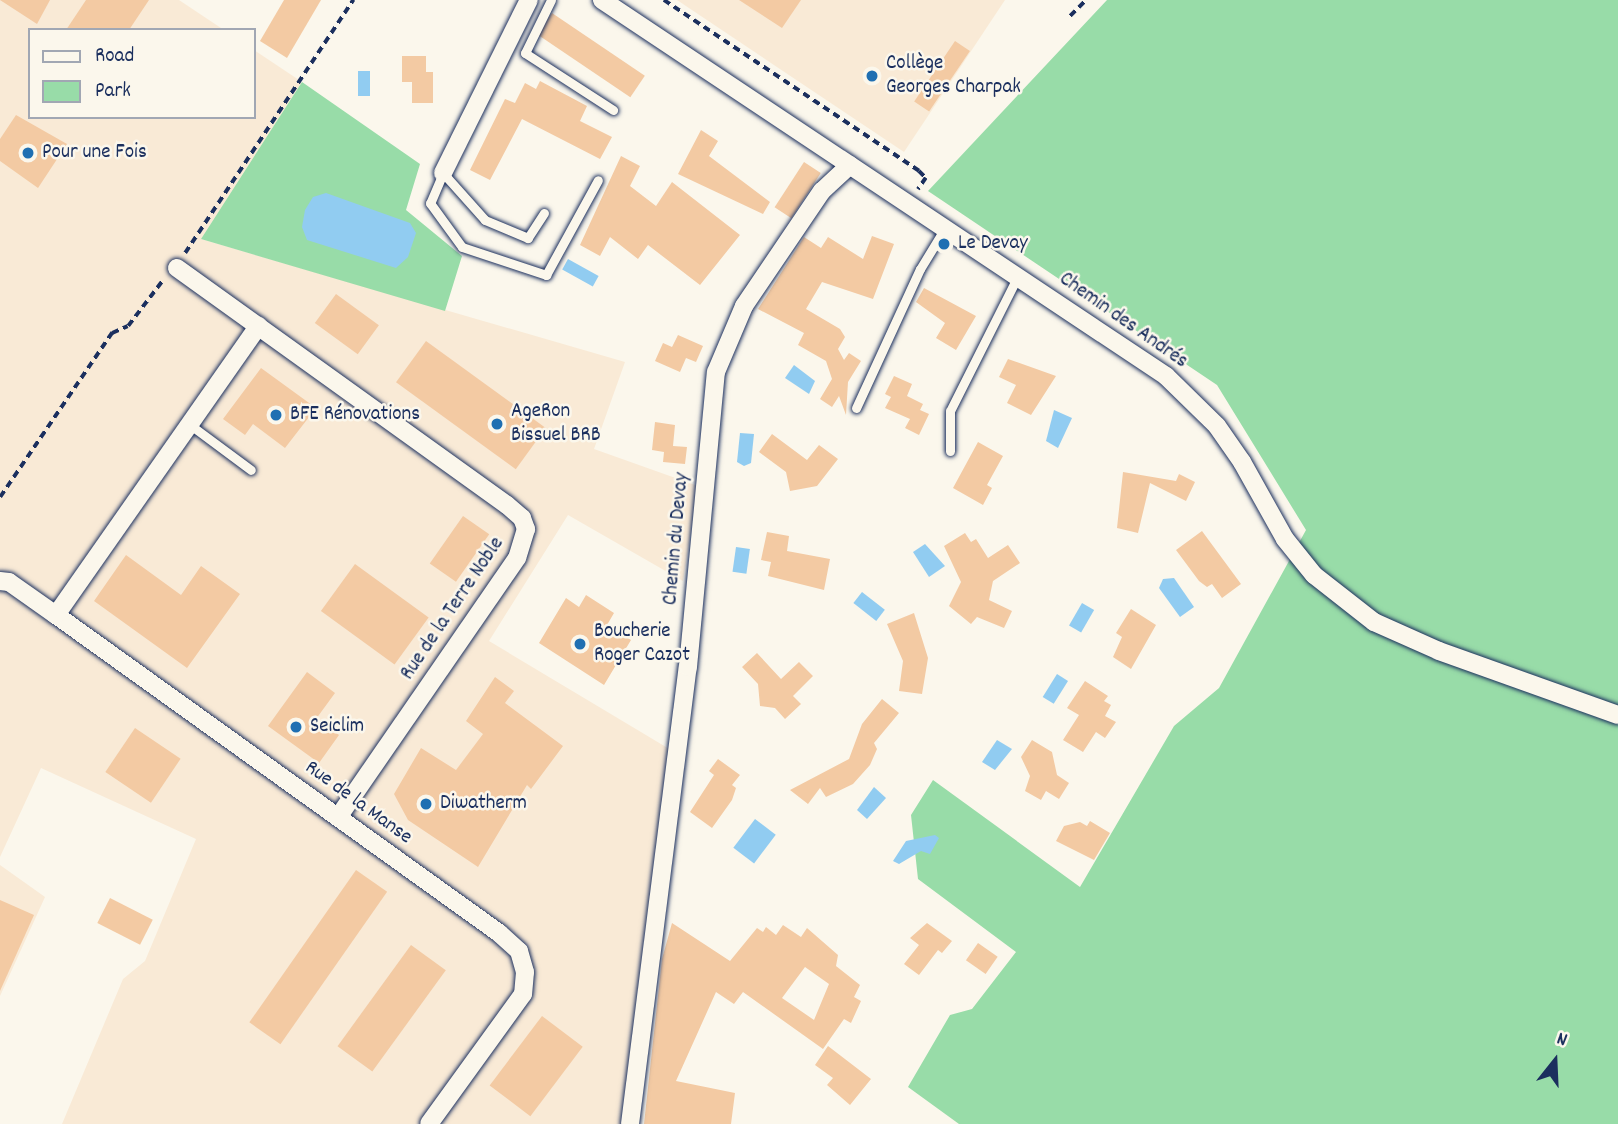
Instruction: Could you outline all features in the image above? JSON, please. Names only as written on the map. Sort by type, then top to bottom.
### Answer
[{"type":"street","points":[[443,173],[529,0]]},
{"type":"street","name":"Chemin des Andrés","points":[[602,0],[1139,356],[1187,394],[1242,461],[1299,557],[1314,575],[1374,622],[1439,651],[1618,715]]},
{"type":"street","name":"Chemin du Devay","points":[[629,1124],[688,667],[716,372],[744,306],[822,191],[850,166]]},
{"type":"street","name":"Rue de la Terre Noble","points":[[177,268],[508,505],[526,528],[517,558],[338,817]]},
{"type":"street","points":[[56,615],[258,326]]},
{"type":"street","name":"Rue de la Manse","points":[[0,581],[9,582],[56,615],[499,933],[519,951],[525,972],[523,994],[429,1124]]},
{"type":"lane","points":[[551,0],[525,52],[613,110]]},
{"type":"lane","points":[[544,213],[528,239],[485,220],[443,173],[430,203],[462,247],[546,275],[598,180]]},
{"type":"lane","points":[[856,408],[920,269],[945,228]]},
{"type":"lane","points":[[950,451],[950,411],[1018,276]]},
{"type":"lane","points":[[189,424],[251,470]]},
{"type":"path","points":[[0,498],[111,333],[128,326],[155,285],[177,268],[191,241],[353,0]]},
{"type":"path","points":[[664,0],[919,171]]},
{"type":"path","points":[[1070,16],[1086,0]]},
{"type":"shaded area","points":[[0,0],[179,0],[221,28],[28,28],[28,119],[256,119],[256,51],[302,82],[201,239],[625,362],[594,449],[698,486],[683,581],[568,515],[489,641],[671,750],[621,1124],[62,1124],[123,979],[145,961],[196,839],[41,768],[0,857]]},
{"type":"shaded area","name":"Collège Georges Charpak","points":[[677,0],[1005,0],[904,152]]},
{"type":"shaded area","points":[[0,865],[45,897],[0,996]]},
{"type":"green space","points":[[1107,0],[1618,0],[1618,1124],[959,1124],[908,1087],[950,1015],[972,1009],[1016,952],[918,879],[911,815],[933,780],[1080,887],[1174,726],[1219,688],[1306,530],[1217,385],[928,191]]},
{"type":"green space","points":[[302,82],[420,164],[406,210],[462,256],[445,311],[201,239]]},
{"type":"water","points":[[358,71],[370,71],[370,96],[358,96]]},
{"type":"water","points":[[326,193],[410,223],[416,233],[408,257],[396,268],[307,240],[302,227],[305,210],[313,197]]},
{"type":"water","points":[[568,259],[599,276],[593,286],[562,269]]},
{"type":"water","points":[[794,365],[815,381],[809,394],[785,378]]},
{"type":"water","points":[[1054,410],[1072,418],[1058,448],[1046,441]]},
{"type":"water","points":[[740,433],[754,434],[751,463],[744,466],[737,462]]},
{"type":"water","points":[[925,544],[945,566],[929,577],[913,552]]},
{"type":"water","points":[[736,547],[750,549],[746,574],[733,572]]},
{"type":"water","points":[[1174,578],[1194,607],[1180,617],[1159,588],[1163,579]]},
{"type":"water","points":[[862,592],[885,610],[876,621],[853,603]]},
{"type":"water","points":[[1082,603],[1094,610],[1081,633],[1069,626]]},
{"type":"water","points":[[1057,674],[1068,681],[1054,704],[1043,697]]},
{"type":"water","points":[[997,740],[1012,749],[995,770],[982,762]]},
{"type":"water","points":[[874,787],[886,798],[867,819],[857,810]]},
{"type":"water","points":[[755,819],[776,835],[754,863],[733,848]]},
{"type":"water","points":[[935,835],[939,838],[930,854],[921,851],[899,864],[893,861],[906,841]]},
{"type":"building","points":[[0,0],[50,0],[37,24]]},
{"type":"building","points":[[86,0],[149,0],[130,28],[67,28]]},
{"type":"building","points":[[284,0],[321,0],[287,58],[260,41]]},
{"type":"building","points":[[739,0],[801,0],[782,28]]},
{"type":"building","points":[[552,13],[645,76],[630,97],[537,35]]},
{"type":"building","points":[[955,41],[970,51],[929,112],[914,102]]},
{"type":"building","points":[[402,56],[426,56],[426,72],[433,72],[433,103],[412,103],[412,82],[402,82]]},
{"type":"building","points":[[540,81],[587,106],[580,121],[612,137],[600,159],[522,119],[490,180],[470,170],[505,99],[515,103],[525,83],[536,89]]},
{"type":"building","points":[[16,115],[67,144],[38,188],[0,161],[0,139]]},
{"type":"building","points":[[701,130],[718,141],[709,156],[770,202],[763,214],[678,174]]},
{"type":"building","points":[[621,156],[640,166],[630,186],[656,206],[672,182],[740,235],[700,285],[648,245],[638,259],[610,237],[600,256],[580,245]]},
{"type":"building","points":[[804,162],[821,173],[791,218],[775,207]]},
{"type":"building","points":[[872,236],[894,244],[873,299],[822,282],[806,309],[840,329],[845,337],[838,349],[844,360],[849,353],[861,361],[848,382],[846,415],[839,396],[832,407],[820,399],[832,379],[826,361],[798,345],[804,333],[758,309],[804,237],[821,248],[828,237],[863,259]]},
{"type":"building","points":[[924,288],[976,316],[956,350],[936,338],[945,323],[916,302]]},
{"type":"building","points":[[336,294],[379,325],[358,354],[315,323]]},
{"type":"building","points":[[678,335],[703,346],[696,362],[686,358],[680,372],[655,361],[663,343],[672,347]]},
{"type":"building","points":[[426,341],[546,428],[516,469],[396,382]]},
{"type":"building","points":[[1008,359],[1056,376],[1031,415],[1007,403],[1016,385],[999,377]]},
{"type":"building","points":[[261,368],[316,408],[285,448],[253,424],[245,435],[223,419]]},
{"type":"building","points":[[894,376],[912,384],[907,396],[923,404],[920,410],[929,414],[919,435],[905,428],[910,419],[885,408],[891,397],[885,394]]},
{"type":"building","points":[[655,422],[675,425],[673,446],[687,447],[685,464],[663,462],[664,452],[652,450]]},
{"type":"building","points":[[772,434],[807,460],[819,445],[838,459],[817,486],[790,491],[786,472],[759,452]]},
{"type":"building","points":[[978,442],[1003,456],[987,485],[992,488],[983,505],[953,488]]},
{"type":"building","points":[[1123,472],[1176,481],[1179,474],[1195,482],[1186,501],[1150,483],[1138,533],[1117,528]]},
{"type":"building","points":[[463,516],[489,534],[456,582],[430,564]]},
{"type":"building","points":[[1202,531],[1241,584],[1222,598],[1212,584],[1207,587],[1199,581],[1176,550]]},
{"type":"building","points":[[767,532],[789,536],[787,551],[830,559],[824,590],[768,576],[771,562],[761,560]]},
{"type":"building","points":[[965,533],[971,542],[976,539],[988,558],[1008,545],[1020,563],[993,581],[989,600],[1012,611],[1004,628],[977,617],[971,624],[949,606],[961,582],[944,546]]},
{"type":"building","points":[[126,555],[181,595],[201,566],[240,594],[187,668],[94,601]]},
{"type":"building","points":[[355,564],[429,617],[395,664],[321,611]]},
{"type":"building","points":[[586,595],[614,613],[607,625],[631,640],[604,685],[539,643],[566,598],[579,607]]},
{"type":"building","points":[[1131,609],[1156,625],[1131,669],[1113,657],[1122,637],[1116,633]]},
{"type":"building","points":[[914,613],[928,658],[922,694],[899,691],[903,661],[887,624]]},
{"type":"building","points":[[757,653],[781,679],[799,662],[813,676],[793,696],[801,704],[785,719],[775,708],[760,706],[758,684],[742,667]]},
{"type":"building","points":[[307,672],[335,693],[316,719],[339,735],[319,763],[268,726]]},
{"type":"building","points":[[495,677],[514,691],[505,703],[563,746],[531,789],[527,785],[478,867],[408,820],[394,794],[421,748],[456,770],[483,734],[466,721]]},
{"type":"building","points":[[1085,681],[1108,696],[1104,701],[1111,705],[1105,716],[1116,722],[1105,738],[1096,732],[1083,752],[1063,740],[1079,715],[1067,708]]},
{"type":"building","points":[[882,699],[899,713],[874,743],[877,749],[870,765],[853,784],[826,797],[820,788],[808,804],[790,790],[849,759],[862,724]]},
{"type":"building","points":[[135,728],[181,759],[151,803],[105,772]]},
{"type":"building","points":[[1032,740],[1052,752],[1057,775],[1069,783],[1059,799],[1046,791],[1041,800],[1025,791],[1030,776],[1021,757]]},
{"type":"building","points":[[718,759],[740,775],[732,785],[736,788],[732,800],[712,828],[690,812],[714,775],[709,771]]},
{"type":"building","points":[[1090,821],[1110,833],[1094,860],[1056,841],[1064,826],[1080,822],[1087,826]]},
{"type":"building","points":[[356,870],[387,892],[280,1044],[249,1022]]},
{"type":"building","points":[[110,898],[153,920],[140,945],[97,923]]},
{"type":"building","points":[[0,900],[34,915],[0,991]]},
{"type":"building","points":[[672,923],[730,961],[757,928],[763,932],[766,927],[776,935],[783,925],[801,937],[807,928],[838,955],[836,966],[860,985],[854,997],[861,1001],[851,1023],[844,1019],[823,1049],[743,992],[734,1004],[716,992],[676,1081],[735,1093],[731,1124],[644,1124],[662,959]],"holes":[[[805,967],[829,984],[814,1020],[782,998]]]},
{"type":"building","points":[[927,923],[952,941],[942,953],[938,950],[919,975],[904,964],[919,945],[910,938]]},
{"type":"building","points":[[978,943],[998,957],[986,974],[966,960]]},
{"type":"building","points":[[411,945],[446,970],[372,1071],[338,1046]]},
{"type":"building","points":[[542,1016],[583,1047],[530,1116],[490,1085]]},
{"type":"building","points":[[828,1046],[871,1079],[850,1105],[827,1085],[833,1078],[815,1065]]},
{"type":"place","name":"Collège Georges Charpak","points":[[872,76]]},
{"type":"place","name":"Pour une Fois","points":[[28,153]]},
{"type":"place","name":"Le Devay","points":[[944,244]]},
{"type":"place","name":"BFE Rénovations","points":[[276,415]]},
{"type":"place","name":"AgeRon Bissuel BRB","points":[[497,424]]},
{"type":"place","name":"Boucherie Roger Cazot","points":[[580,644]]},
{"type":"place","name":"Seiclim","points":[[296,727]]},
{"type":"place","name":"Diwatherm","points":[[426,804]]}]
